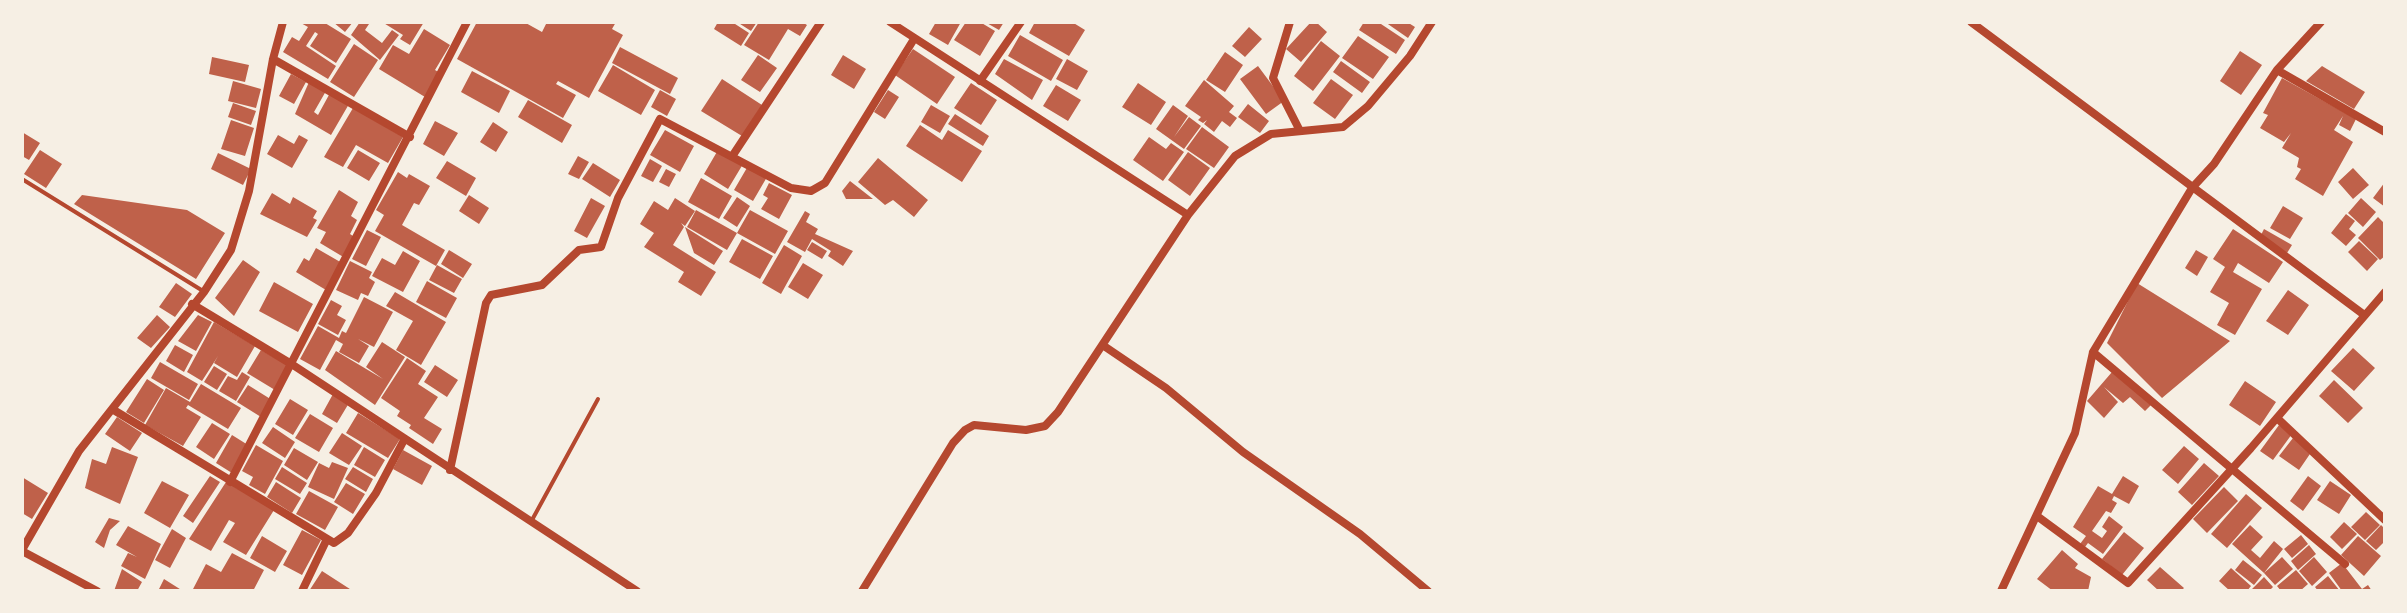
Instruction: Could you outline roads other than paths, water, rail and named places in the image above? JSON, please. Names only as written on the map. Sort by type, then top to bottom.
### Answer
[{"type":"street","points":[[97,591],[22,550],[79,451],[204,292],[231,250],[249,191],[273,59],[283,22]]},
{"type":"street","points":[[230,482],[293,365],[467,22]]},
{"type":"street","points":[[733,155],[821,22]]},
{"type":"street","points":[[890,22],[1188,215]]},
{"type":"street","points":[[980,81],[1021,22]]},
{"type":"street","points":[[1290,22],[1273,78],[1299,129]]},
{"type":"street","points":[[862,591],[953,443],[965,430],[974,425],[1026,430],[1045,426],[1104,346],[1188,215],[1235,156],[1271,134],[1343,127],[1368,106],[1410,56],[1432,22]]},
{"type":"street","points":[[1971,22],[2363,314]]},
{"type":"street","points":[[2001,591],[2075,433],[2093,352],[2192,188],[2214,164],[2277,70],[2321,22]]},
{"type":"street","points":[[450,470],[486,303],[491,295],[542,285],[579,250],[601,247],[618,198],[660,119],[791,188],[811,191],[825,183],[914,39]]},
{"type":"street","points":[[273,59],[410,137]]},
{"type":"street","points":[[2277,70],[2385,132]]},
{"type":"street","points":[[2128,583],[2277,418],[2385,292]]},
{"type":"street","points":[[192,304],[293,365],[637,591]]},
{"type":"street","points":[[1104,346],[1166,388],[1243,452],[1360,534],[1428,591]]},
{"type":"street","points":[[2093,352],[2345,564]]},
{"type":"street","points":[[112,409],[326,541],[334,543],[348,533],[376,493],[404,440]]},
{"type":"street","points":[[2277,418],[2385,520]]},
{"type":"street","points":[[2037,516],[2138,591]]},
{"type":"street","points":[[302,591],[326,541]]},
{"type":"lane","points":[[22,179],[204,292]]},
{"type":"lane","points":[[531,522],[598,399]]}]
